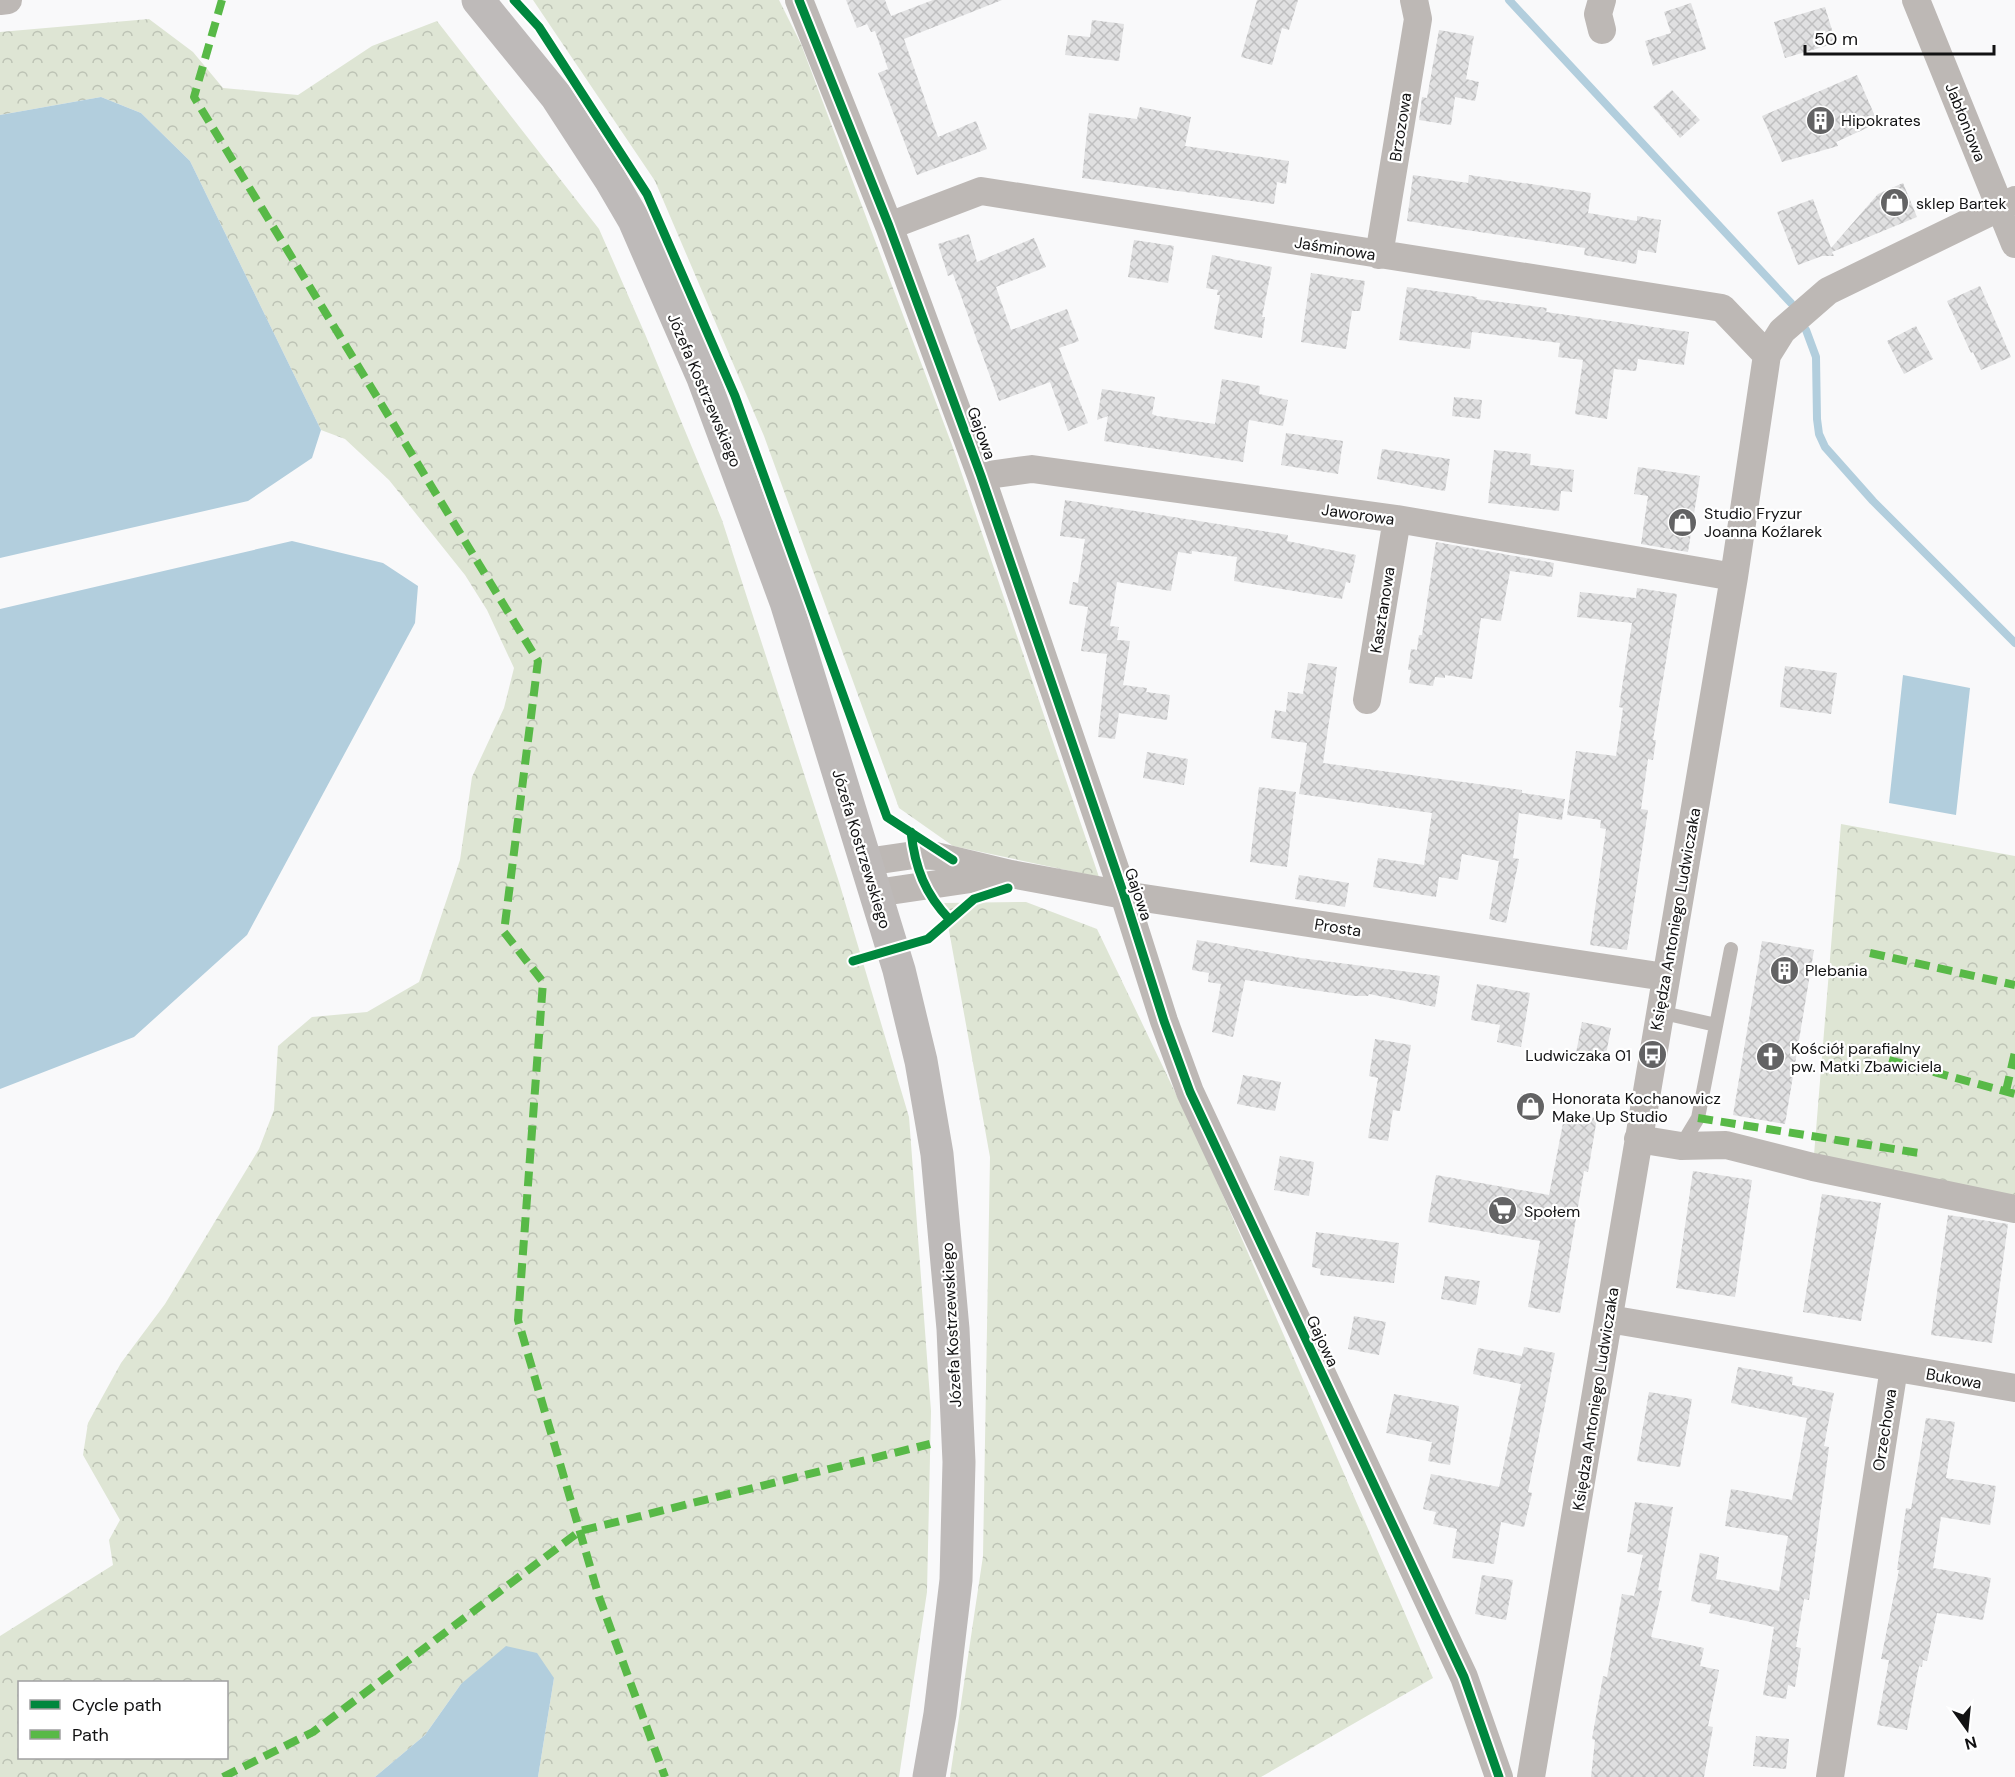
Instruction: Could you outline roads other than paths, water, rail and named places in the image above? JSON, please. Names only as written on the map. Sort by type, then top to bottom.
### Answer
[{"type":"main road","name":"Józefa Kostrzewskiego","points":[[478,0],[556,96],[634,220],[728,439],[786,602],[899,970],[938,1154],[953,1329],[958,1462],[956,1580],[940,1714],[929,1777]]},
{"type":"street","points":[[0,1],[8,0]]},
{"type":"street","name":"Gajowa","points":[[799,0],[889,226],[981,476],[1124,895],[1164,1022],[1190,1092],[1464,1677],[1498,1777]]},
{"type":"street","name":"Brzozowa","points":[[1379,255],[1418,18],[1414,0]]},
{"type":"street","points":[[1602,0],[1598,14],[1602,30]]},
{"type":"street","name":"Jabłoniowa","points":[[1916,0],[2007,203],[2015,244]]},
{"type":"street","name":"Jaśminowa","points":[[889,226],[981,191],[1722,308],[1767,355]]},
{"type":"street","name":"Księdza Antoniego Ludwiczaka","points":[[1531,1777],[1734,577],[1767,355],[1782,331],[1828,291],[2007,203]]},
{"type":"street","name":"Jaworowa","points":[[981,476],[1032,469],[1397,519],[1734,577]]},
{"type":"street","name":"Kasztanowa","points":[[1367,700],[1397,519]]},
{"type":"street","name":"Prosta","points":[[866,862],[914,855],[936,856],[1011,874],[1124,895],[1665,977]]},
{"type":"street","name":"Prosta","points":[[876,893],[1011,874]]},
{"type":"street","points":[[1638,1139],[1681,1146],[1726,1145],[1813,1167],[2015,1209]]},
{"type":"street","name":"Orzechowa","points":[[1609,1319],[1894,1368],[1830,1777]]},
{"type":"street","name":"Bukowa","points":[[1894,1368],[2015,1388]]},
{"type":"lane","points":[[1681,1146],[1698,1118],[1731,949]]},
{"type":"lane","points":[[1659,1012],[1716,1025]]},
{"type":"water","points":[[101,97],[141,113],[190,161],[321,430],[312,458],[248,501],[0,558],[0,115]]},
{"type":"water","points":[[292,541],[383,563],[418,586],[415,623],[247,935],[134,1037],[0,1089],[0,609]]},
{"type":"water","points":[[1903,675],[1970,688],[1956,815],[1889,803]]},
{"type":"water","points":[[506,1646],[537,1653],[554,1678],[538,1777],[375,1777],[425,1735],[461,1684]]},
{"type":"waterway","points":[[1509,0],[1791,303]]},
{"type":"waterway","points":[[1806,330],[1816,357],[1817,419],[1819,434],[1825,447],[1873,501],[2015,643]]},
{"type":"place","name":"Hipokrates","points":[[1820,120]]},
{"type":"place","name":"sklep Bartek","points":[[1895,203]]},
{"type":"place","name":"Studio Fryzur Joanna Koźlarek","points":[[1683,522]]},
{"type":"place","name":"Plebania","points":[[1784,970]]},
{"type":"place","name":"Ludwiczaka 01","points":[[1652,1055]]},
{"type":"place","name":"Kościół parafialny pw. Matki Zbawiciela","points":[[1770,1057]]},
{"type":"place","name":"Honorata Kochanowicz Make Up Studio","points":[[1531,1107]]},
{"type":"place","name":"Społem","points":[[1503,1211]]}]
